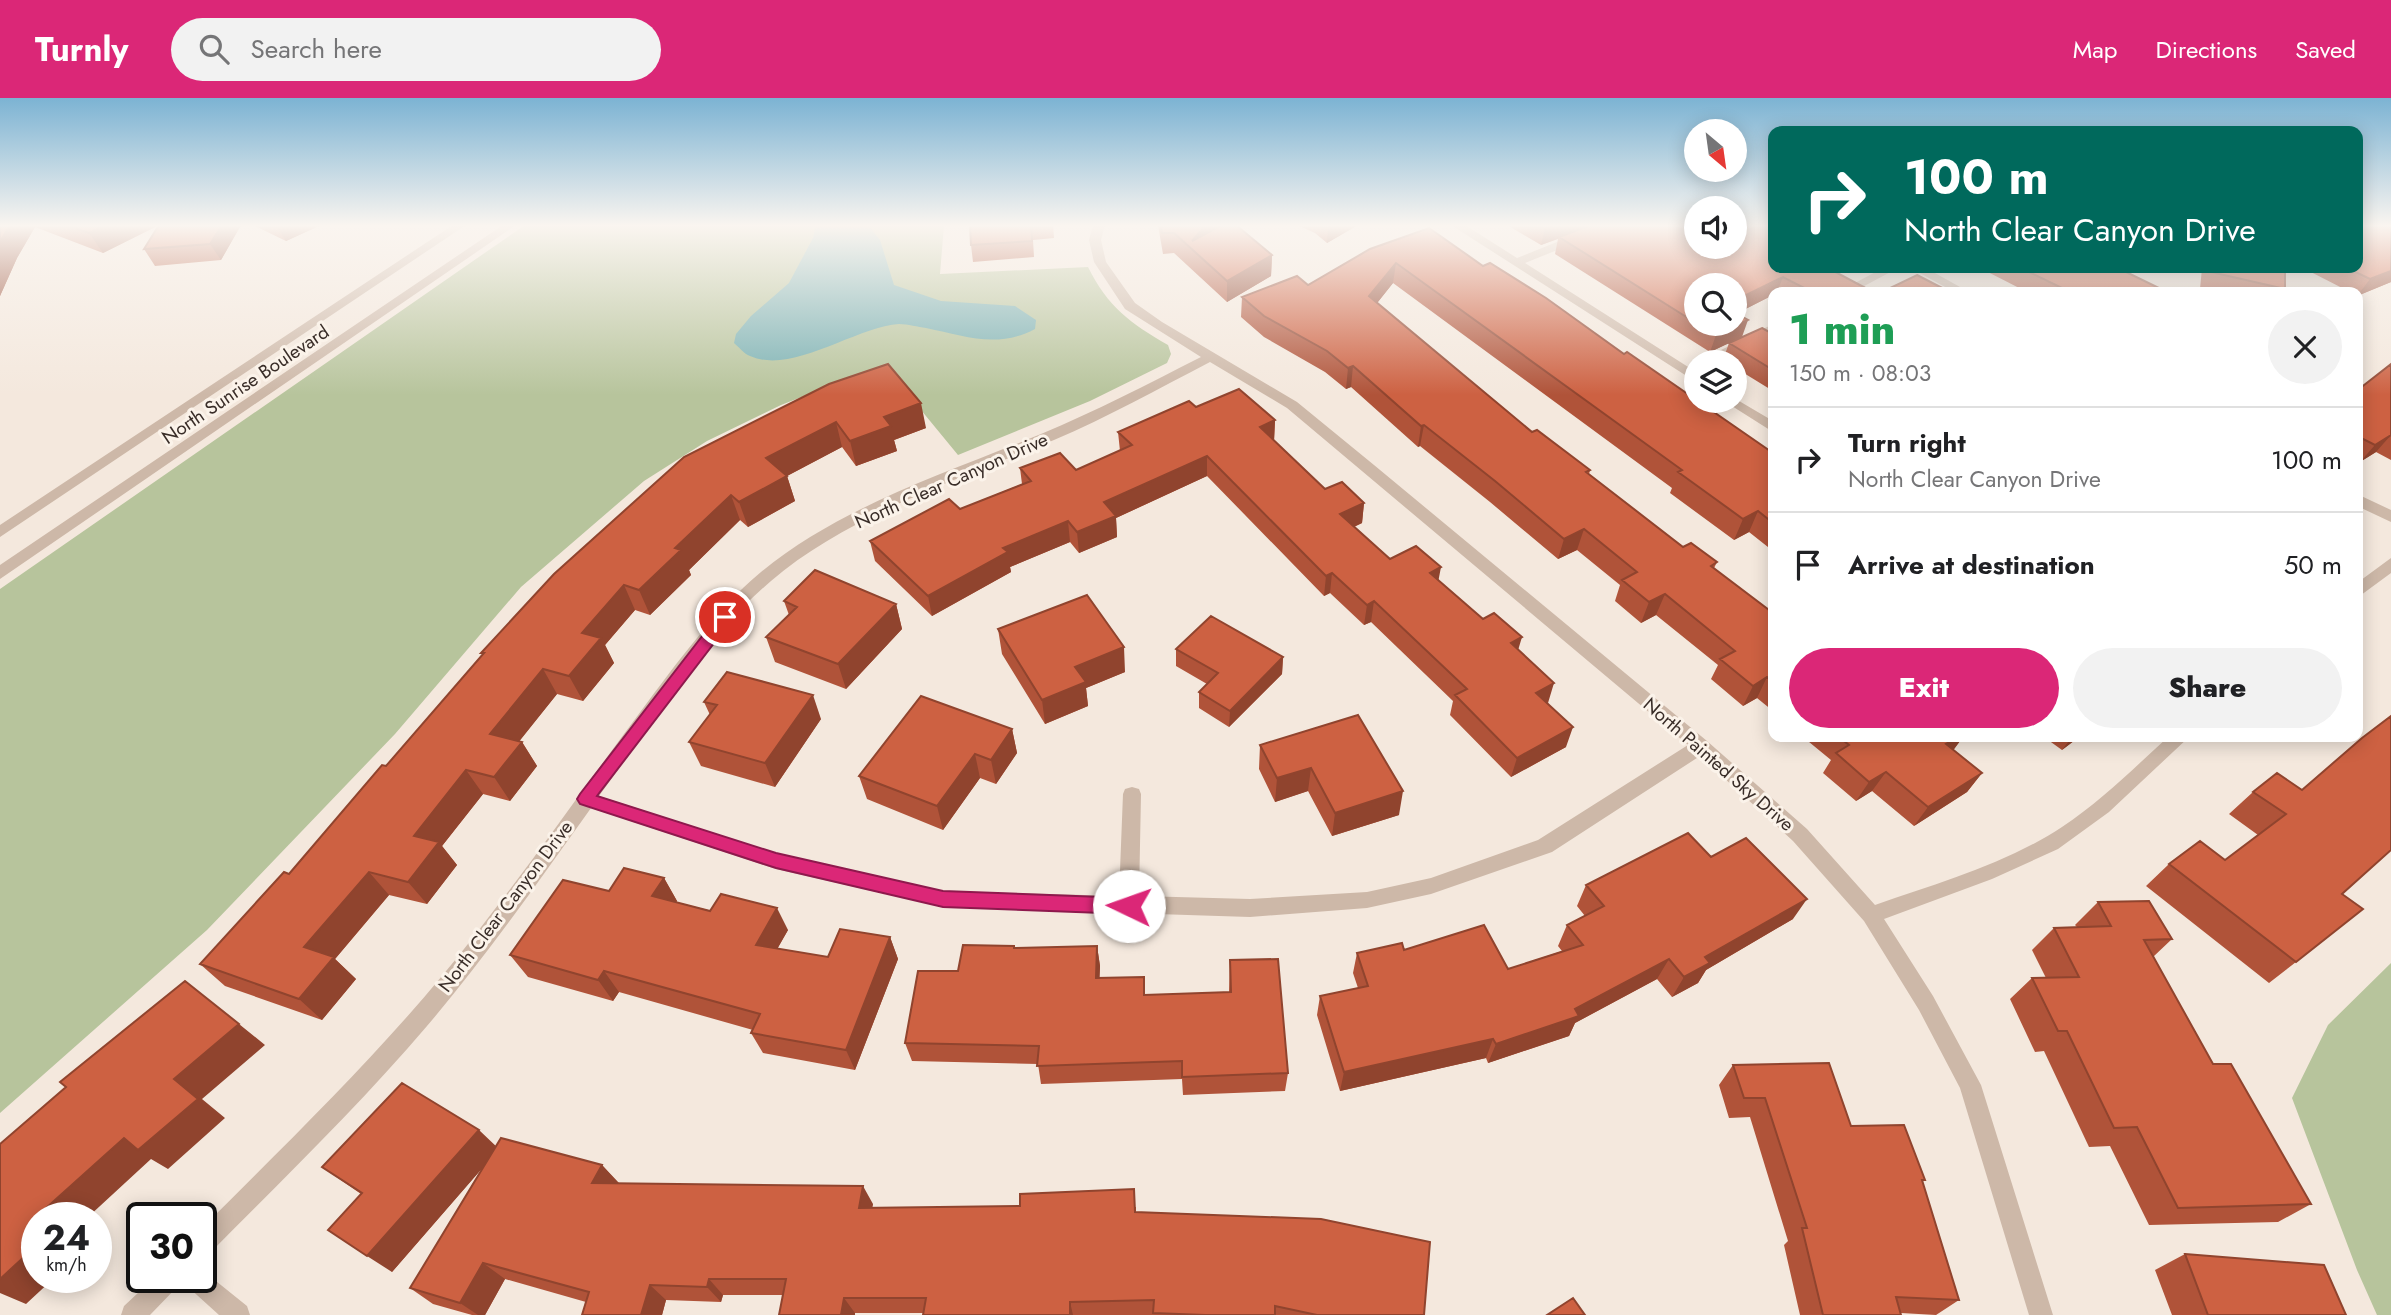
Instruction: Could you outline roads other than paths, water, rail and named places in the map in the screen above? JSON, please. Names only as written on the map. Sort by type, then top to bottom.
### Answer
[{"type":"street","name":"North Sunrise Boulevard","points":[[0,532],[375,282]]},
{"type":"street","name":"North Sunrise Boulevard","points":[[0,573],[427,282]]},
{"type":"street","name":"North Painted Sky Drive","points":[[1113,282],[1130,306],[1157,325],[1292,405],[1701,746],[1800,835],[1871,915],[1926,1003],[1970,1085],[2040,1315]]},
{"type":"street","points":[[1545,282],[1684,367]]},
{"type":"street","points":[[1728,350],[1768,330]]},
{"type":"street","name":"North Clear Canyon Drive","points":[[217,1230],[357,1087],[425,1011],[481,944],[586,799],[725,617],[781,565],[877,509],[970,467],[1091,419],[1212,356]]},
{"type":"street","points":[[1747,411],[1768,425]]},
{"type":"street","points":[[2363,502],[2391,517]]},
{"type":"street","points":[[2363,587],[2391,564]]},
{"type":"street","points":[[1871,915],[1987,874],[2053,842],[2094,812],[2174,742]]},
{"type":"street","points":[[586,799],[776,860],[943,899],[1250,908],[1367,900],[1431,886],[1545,846],[1701,746]]},
{"type":"street","points":[[1129,906],[1132,794]]},
{"type":"street","points":[[133,1315],[155,1293]]},
{"type":"street","points":[[212,1293],[238,1315]]},
{"type":"water","points":[[893,282],[894,285],[941,301],[1015,306],[1036,320],[1035,329],[1021,335],[994,340],[899,324],[882,327],[804,355],[785,359],[767,360],[748,355],[734,343],[736,334],[751,316],[789,283]]}]
